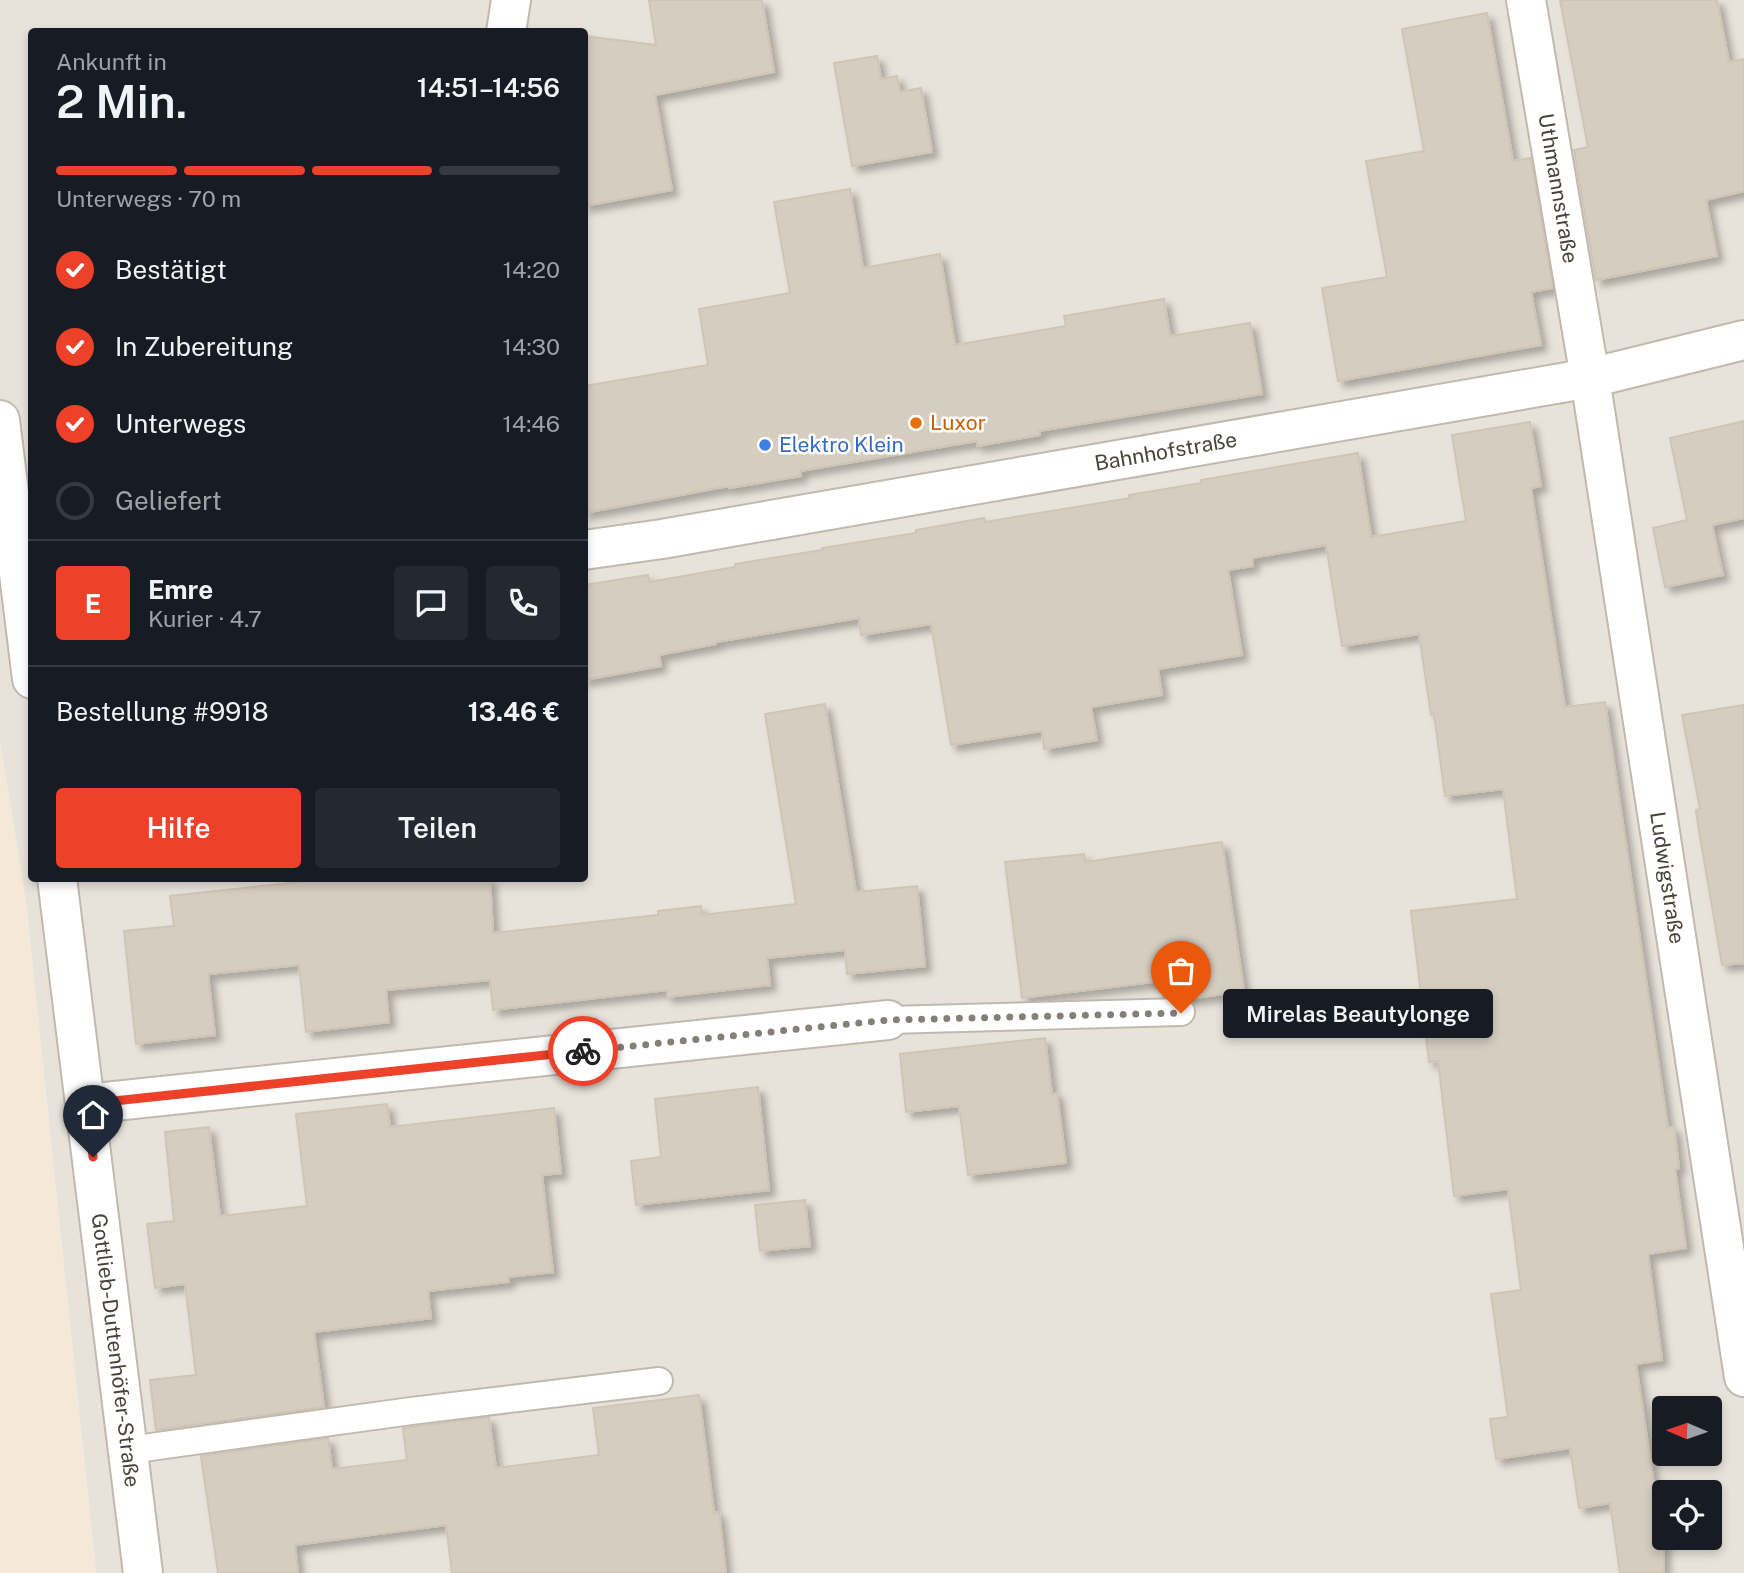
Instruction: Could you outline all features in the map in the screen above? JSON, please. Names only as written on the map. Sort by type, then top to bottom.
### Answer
[{"type":"street","points":[[507,28],[511,0]]},
{"type":"street","name":"Uthmannstraße","points":[[1527,0],[1590,377]]},
{"type":"street","name":"Bahnhofstraße","points":[[588,549],[662,539],[1590,377],[1744,340]]},
{"type":"street","name":"Ludwigstraße","points":[[1590,377],[1744,1377]]},
{"type":"street","points":[[0,420],[28,648]]},
{"type":"street","name":"Gottlieb-Duttenhöfer-Straße","points":[[58,882],[143,1573]]},
{"type":"street","points":[[86,1104],[888,1020]]},
{"type":"lane","points":[[888,1020],[1181,1013]]},
{"type":"lane","points":[[129,1450],[411,1411],[659,1381]]},
{"type":"shaded area","points":[[0,0],[1744,0],[1744,1573],[96,1573],[26,903],[0,742]]},
{"type":"shaded area","points":[[0,742],[26,903],[96,1573],[0,1573]]},
{"type":"building","points":[[649,0],[762,0],[774,72],[655,95],[672,190],[588,205],[588,36],[656,45]]},
{"type":"building","points":[[1560,0],[1717,0],[1729,62],[1744,59],[1744,191],[1706,200],[1717,256],[1596,280],[1574,150],[1588,147]]},
{"type":"building","points":[[1487,13],[1513,161],[1531,158],[1553,288],[1531,292],[1541,345],[1338,381],[1322,288],[1387,277],[1366,161],[1424,151],[1402,29]]},
{"type":"building","points":[[877,56],[881,79],[897,76],[900,92],[921,88],[932,152],[852,166],[834,63]]},
{"type":"building","points":[[850,189],[863,268],[940,254],[955,345],[1066,326],[1064,316],[1164,299],[1170,336],[1250,323],[1262,394],[1039,431],[1040,435],[977,446],[977,441],[800,471],[801,476],[729,486],[588,512],[588,385],[708,365],[699,309],[790,293],[774,202]]},
{"type":"building","points":[[1744,421],[1744,518],[1712,525],[1723,575],[1665,587],[1653,528],[1687,520],[1670,438]]},
{"type":"building","points":[[1530,422],[1541,486],[1531,488],[1565,707],[1605,702],[1668,1128],[1674,1127],[1679,1168],[1675,1169],[1686,1248],[1648,1254],[1662,1360],[1636,1364],[1653,1480],[1652,1550],[1664,1550],[1664,1573],[1620,1573],[1610,1503],[1579,1508],[1570,1448],[1496,1459],[1490,1419],[1508,1417],[1491,1294],[1521,1290],[1508,1189],[1454,1196],[1438,1061],[1429,1062],[1411,911],[1517,899],[1503,789],[1445,796],[1434,714],[1431,715],[1419,634],[1342,646],[1326,545],[1252,558],[1253,566],[1228,570],[1242,655],[1158,669],[1162,695],[1091,707],[1097,740],[1044,749],[1042,731],[951,745],[931,624],[861,635],[859,618],[716,642],[659,655],[661,666],[588,679],[588,584],[648,575],[649,582],[984,518],[985,522],[1130,498],[1129,495],[1201,483],[1201,480],[1358,453],[1371,537],[1466,521],[1452,435]]},
{"type":"building","points":[[825,704],[856,892],[917,886],[925,966],[847,974],[845,950],[767,958],[770,985],[667,997],[667,990],[493,1010],[490,980],[386,990],[389,1022],[306,1032],[299,965],[208,974],[215,1035],[136,1044],[124,931],[174,926],[170,896],[299,882],[490,882],[493,933],[658,915],[658,911],[701,906],[701,915],[796,904],[765,714]]},
{"type":"building","points":[[1744,705],[1744,963],[1722,965],[1698,825],[1696,810],[1700,809],[1682,715]]},
{"type":"building","points":[[1222,842],[1244,991],[1189,999],[1163,997],[1161,981],[1022,998],[1005,862],[1084,854],[1085,862]]},
{"type":"building","points":[[1045,1038],[1052,1094],[1057,1093],[1066,1163],[968,1175],[959,1106],[906,1112],[900,1054]]},
{"type":"building","points":[[758,1087],[769,1190],[636,1205],[631,1161],[661,1157],[655,1099]]},
{"type":"building","points":[[387,1104],[390,1127],[554,1108],[561,1173],[542,1175],[553,1272],[508,1277],[509,1282],[428,1291],[431,1318],[314,1332],[324,1407],[156,1430],[150,1380],[196,1375],[185,1284],[155,1288],[147,1224],[174,1221],[165,1132],[209,1127],[220,1216],[307,1206],[296,1114]]},
{"type":"building","points":[[805,1200],[810,1246],[760,1251],[755,1205]]},
{"type":"building","points":[[699,1395],[714,1513],[719,1512],[726,1573],[452,1573],[446,1525],[295,1545],[298,1573],[218,1573],[201,1456],[328,1438],[332,1469],[407,1460],[403,1428],[489,1417],[496,1468],[599,1455],[593,1408]]},
{"type":"way so far","points":[[583,1051],[888,1020],[1181,1013]]},
{"type":"place","name":"Luxor","points":[[916,423]]},
{"type":"place","name":"Elektro Klein","points":[[765,445]]},
{"type":"place","name":"Mirelas Beautylonge","points":[[1181,1013]]},
{"type":"route","points":[[93,1157],[86,1104],[583,1051]]}]
